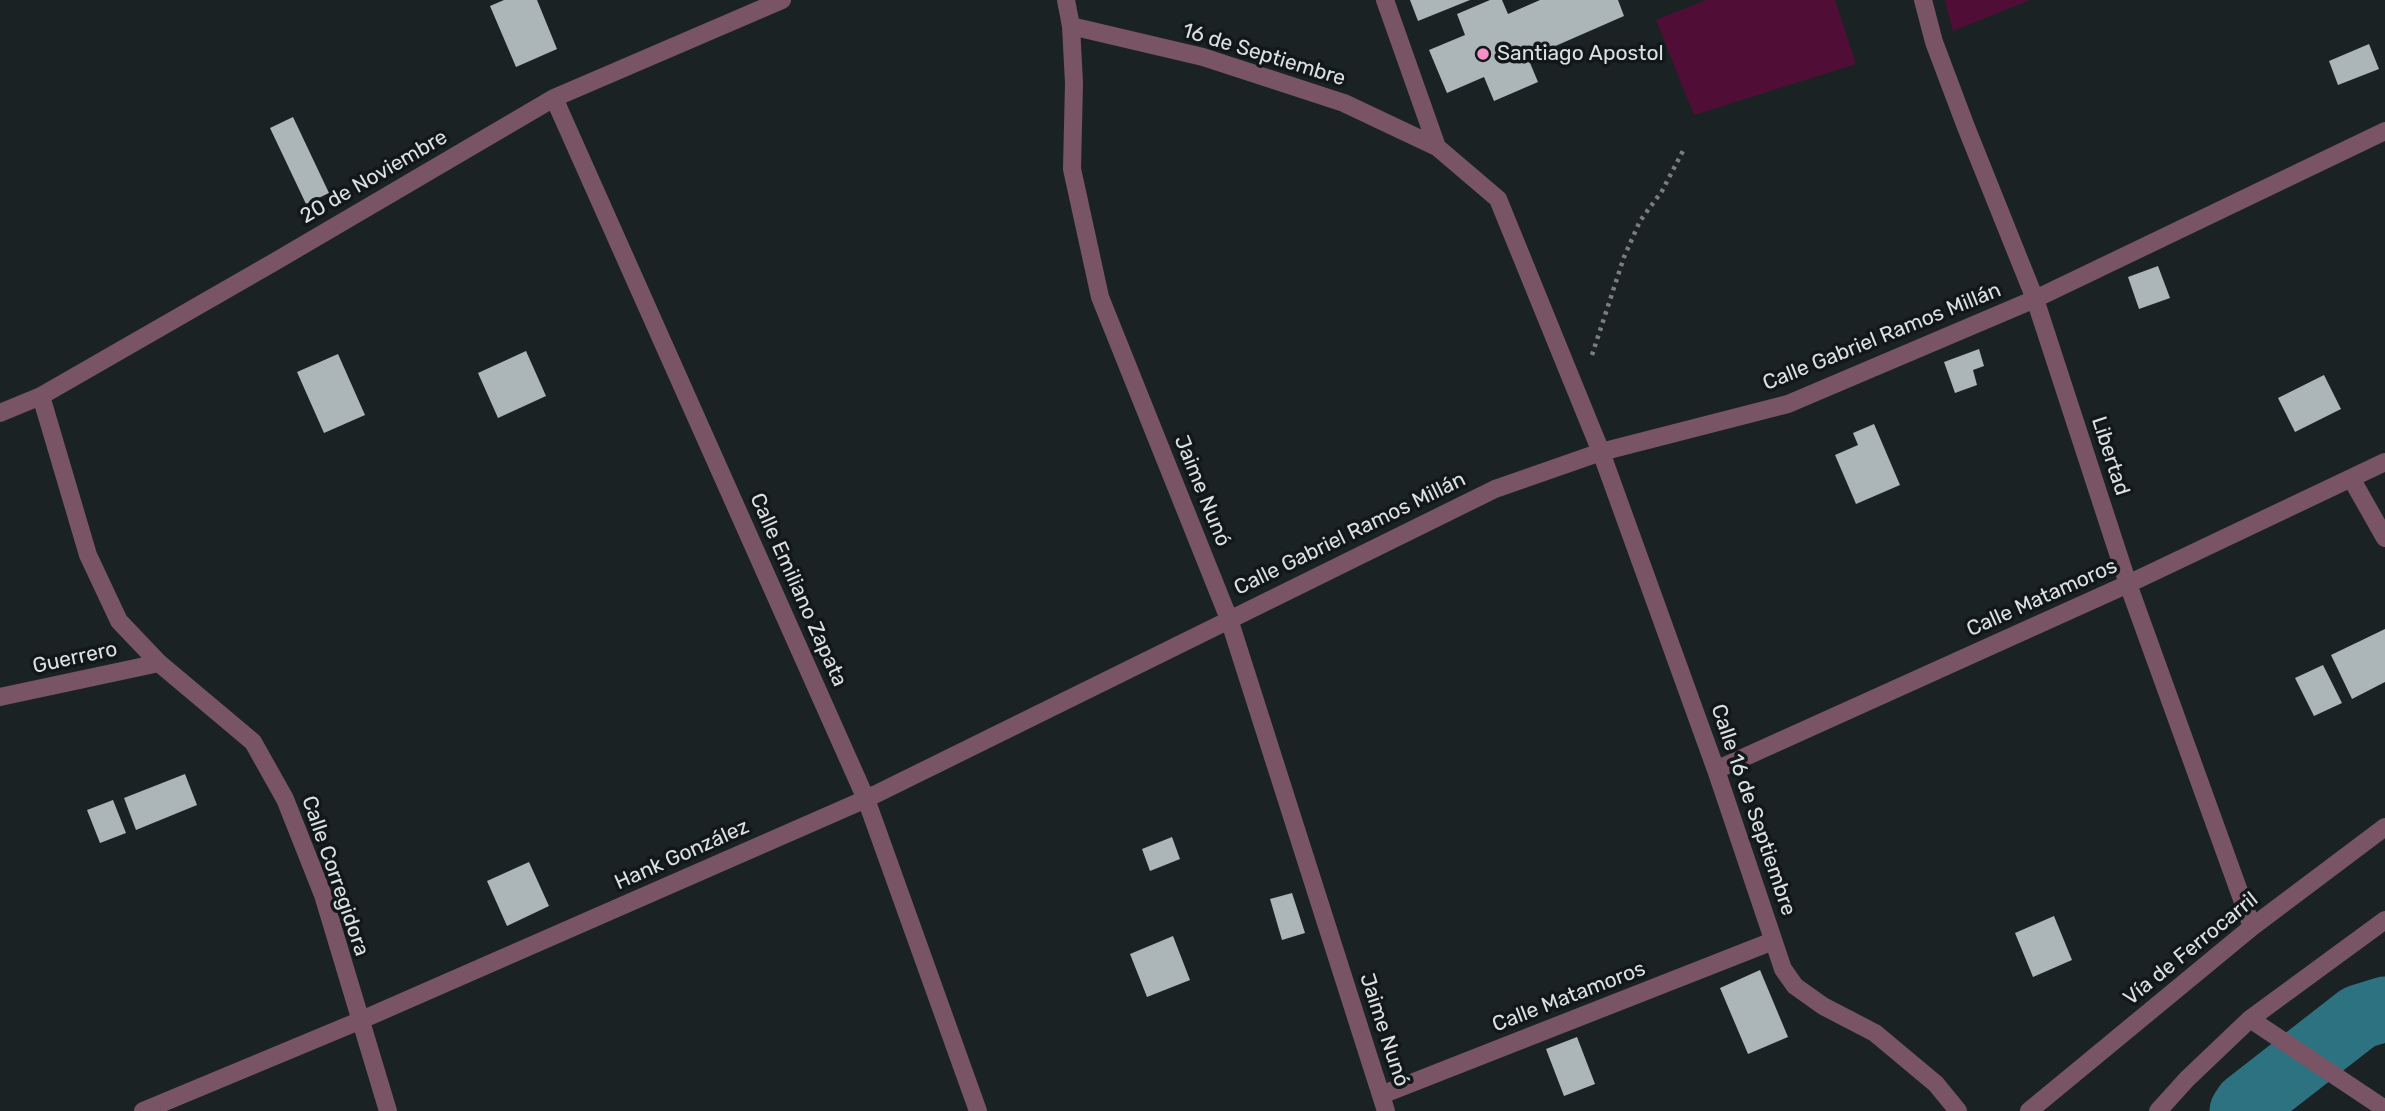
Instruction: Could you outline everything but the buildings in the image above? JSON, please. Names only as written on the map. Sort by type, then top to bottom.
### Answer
[{"type":"street","name":"20 de Noviembre","points":[[0,413],[41,396],[554,98],[782,0]]},
{"type":"street","name":"Jaime Nunó","points":[[1066,0],[1071,26],[1074,83],[1072,169],[1100,298],[1229,619],[1383,1103]]},
{"type":"street","points":[[1385,0],[1437,147]]},
{"type":"street","name":"Libertad","points":[[1923,0],[1934,42],[1961,115],[2035,299],[2128,584],[2252,927]]},
{"type":"street","name":"16 de Septiembre","points":[[1071,26],[1203,57],[1344,103],[1437,147],[1498,199],[1601,452]]},
{"type":"street","name":"Calle Emiliano Zapata","points":[[554,98],[866,799],[978,1111]]},
{"type":"street","name":"Calle Gabriel Ramos Millán","points":[[1229,619],[1495,489],[1601,452],[1788,404],[2035,299],[2385,131]]},
{"type":"street","name":"Calle Corregidora","points":[[41,396],[88,555],[119,621],[159,663],[253,742],[285,799],[323,895],[388,1111]]},
{"type":"street","name":"Calle 16 de Septiembre","points":[[1601,452],[1716,770],[1783,969],[1795,986],[1823,1006],[1875,1033],[1936,1084],[1958,1111]]},
{"type":"street","name":"Calle Matamoros","points":[[1716,770],[2128,584],[2385,462]]},
{"type":"street","points":[[2351,478],[2385,538]]},
{"type":"street","name":"Hank González","points":[[143,1111],[359,1021],[866,799],[1229,619]]},
{"type":"street","name":"Guerrero","points":[[0,697],[159,663]]},
{"type":"street","name":"Vía de Ferrocarril","points":[[2029,1111],[2252,927],[2385,827]]},
{"type":"street","points":[[2158,1111],[2187,1079],[2250,1019],[2385,920]]},
{"type":"street","name":"Calle Matamoros","points":[[1383,1103],[1773,941]]},
{"type":"street","points":[[2250,1019],[2385,1109]]},
{"type":"path","points":[[1579,397],[1624,257],[1640,221],[1662,191],[1685,146]]},
{"type":"shaded area","points":[[1706,0],[1835,0],[1856,64],[1694,115],[1656,20]]},
{"type":"shaded area","points":[[1945,0],[2030,0],[1953,31]]},
{"type":"waterway","points":[[2242,1111],[2246,1105],[2359,1017],[2385,1009]]},
{"type":"place","name":"Santiago Apostol","points":[[1483,54]]}]
